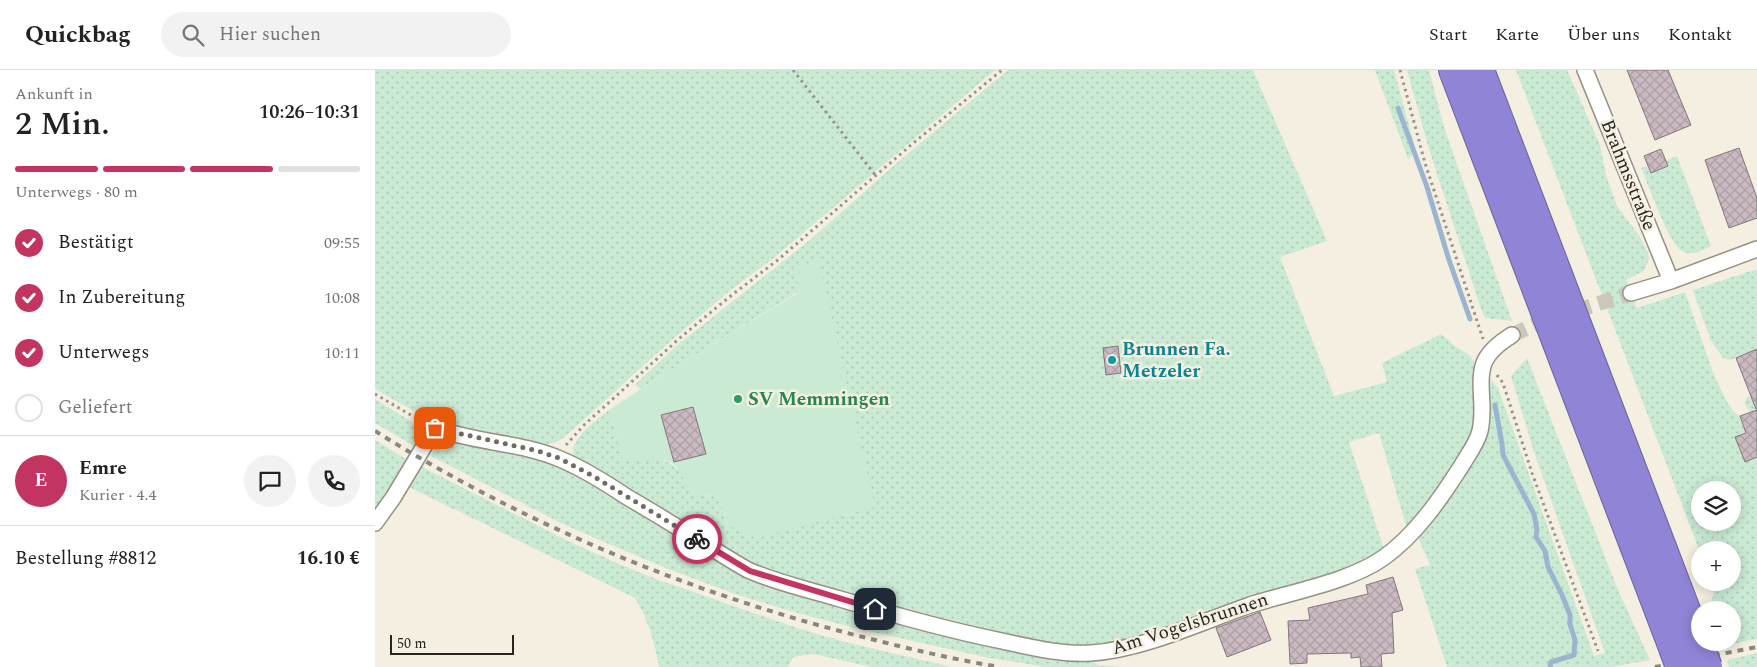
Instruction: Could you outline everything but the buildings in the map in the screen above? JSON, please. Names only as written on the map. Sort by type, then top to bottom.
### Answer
[{"type":"highway","points":[[1453,70],[1676,658]]},
{"type":"highway","points":[[1481,70],[1704,655]]},
{"type":"street","name":"Brahmsstraße","points":[[1585,70],[1671,281]]},
{"type":"street","points":[[1631,293],[1671,281],[1757,249]]},
{"type":"street","name":"Am Vogelsbrunnen","points":[[435,428],[538,451],[559,458],[593,476],[739,565],[766,577],[893,615],[973,635],[1044,649],[1092,653],[1121,648],[1153,639],[1273,597],[1333,581],[1358,571],[1387,555],[1410,534],[1429,512],[1469,453],[1480,432],[1482,423],[1480,375],[1483,365],[1493,350],[1512,335]]},
{"type":"street","points":[[375,523],[398,490],[435,428]]},
{"type":"path","points":[[793,70],[876,176]]},
{"type":"path","points":[[559,458],[574,435],[681,337],[779,259],[1002,70]]},
{"type":"path","points":[[375,394],[435,428]]},
{"type":"green space","points":[[375,70],[995,70],[775,257],[732,289],[666,345],[562,439],[543,445],[436,424],[375,389]]},
{"type":"green space","points":[[1008,70],[1253,70],[1327,241],[1280,257],[1334,396],[1387,382],[1382,363],[1441,334],[1469,355],[1475,363],[1473,393],[1475,418],[1469,441],[1430,499],[1407,529],[1379,433],[1349,442],[1384,549],[1363,561],[1343,569],[1147,635],[1126,641],[1079,648],[987,634],[795,580],[749,564],[574,458],[573,450],[579,436],[610,409],[623,461],[655,458],[669,463],[681,472],[701,495],[719,496],[727,525],[800,291],[640,389],[635,385],[676,346],[810,240],[898,162]]},
{"type":"green space","points":[[1375,70],[1394,70],[1416,151],[1408,159]]},
{"type":"green space","points":[[1407,70],[1429,70],[1444,127],[1512,321],[1485,318],[1481,309],[1429,149]]},
{"type":"green space","points":[[1516,70],[1567,70],[1600,145],[1606,175],[1617,206],[1640,237],[1647,251],[1649,259],[1644,271],[1626,280],[1637,308],[1685,292],[1714,375],[1727,402],[1734,412],[1740,416],[1746,433],[1735,437],[1745,462],[1757,457],[1757,639],[1741,642],[1741,601],[1712,601],[1714,591],[1741,591],[1741,541],[1696,541],[1692,531],[1741,531],[1741,481],[1691,481],[1691,528]]},
{"type":"green space","points":[[1677,156],[1711,246],[1693,253],[1682,251],[1671,237],[1641,168],[1648,166],[1652,173],[1667,167],[1665,161]]},
{"type":"green space","name":"SV Memmingen","points":[[819,261],[875,507],[756,538],[727,525],[719,496],[701,495],[685,488],[681,473],[670,462],[655,458],[623,461],[610,409],[680,364],[800,292],[793,267]]},
{"type":"green space","points":[[1757,269],[1757,349],[1730,360],[1723,358],[1711,341],[1693,290]]},
{"type":"green space","points":[[1527,358],[1618,590],[1650,660],[1611,667],[1447,667],[1415,569],[1430,565],[1417,535],[1463,472],[1491,380],[1498,388],[1594,656],[1605,653],[1534,452],[1511,376]]},
{"type":"green space","points":[[1757,392],[1757,410],[1751,413],[1745,405],[1746,398]]},
{"type":"green space","points":[[375,399],[420,427],[422,431],[414,446],[375,423]]},
{"type":"green space","points":[[446,439],[527,455],[562,467],[702,550],[732,571],[768,584],[1087,658],[1098,665],[1121,667],[1046,667],[985,657],[855,628],[735,594],[666,568],[559,522],[431,456],[437,443]]},
{"type":"green space","points":[[375,440],[409,461],[375,512]]},
{"type":"green space","points":[[420,466],[564,539],[656,579],[797,628],[849,643],[952,667],[872,667],[813,654],[793,657],[788,667],[659,667],[650,631],[644,614],[635,598],[407,486]]},
{"type":"green space","points":[[1757,653],[1757,667],[1729,667],[1727,660]]},
{"type":"waterway","points":[[1398,108],[1427,187],[1449,260],[1470,319]]},
{"type":"waterway","points":[[1495,405],[1503,455],[1534,514],[1537,530],[1536,537],[1545,551],[1548,567],[1570,615],[1570,624],[1575,640],[1574,655],[1551,662],[1550,667]]},
{"type":"tunnel","points":[[1512,335],[1539,323],[1631,293]]},
{"type":"railway","points":[[375,431],[492,498],[553,527],[678,579],[741,602],[806,622],[919,651],[1000,667]]},
{"type":"railway","points":[[1655,667],[1757,647]]},
{"type":"way so far","points":[[435,428],[538,451],[559,458],[593,476],[697,539]]},
{"type":"place","name":"Brunnen Fa. Metzeler","points":[[1112,360]]},
{"type":"place","name":"SV Memmingen","points":[[738,399]]},
{"type":"route","points":[[697,539],[750,571],[875,609]]}]
